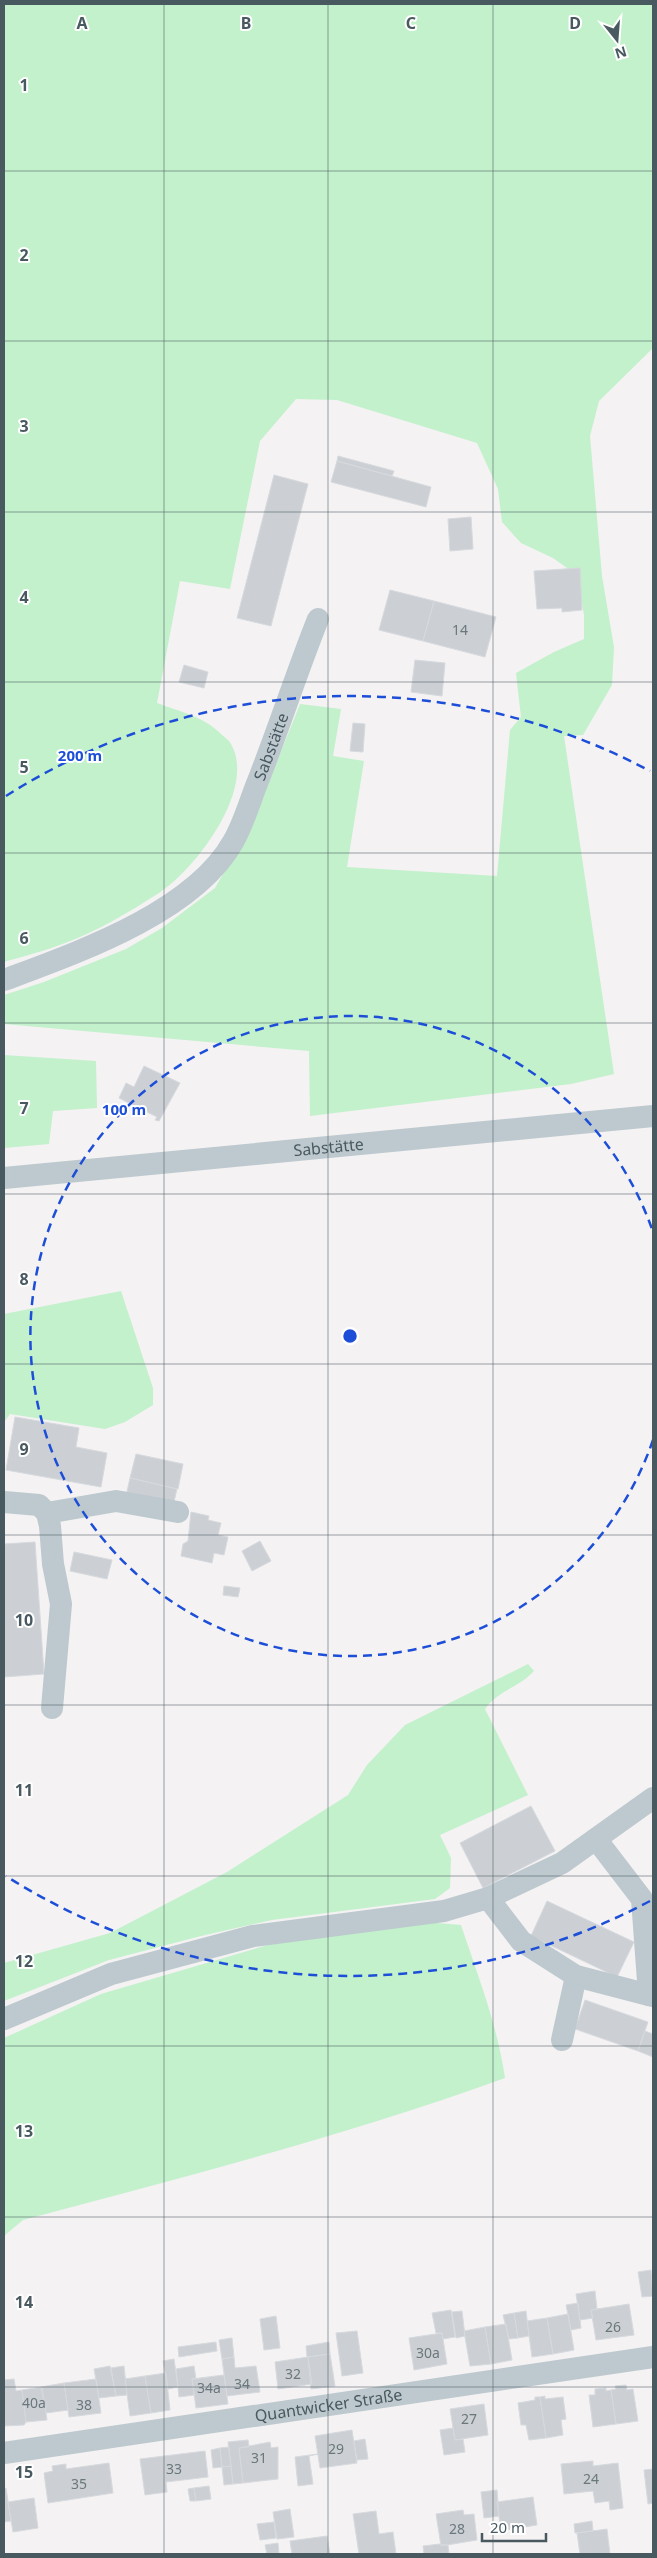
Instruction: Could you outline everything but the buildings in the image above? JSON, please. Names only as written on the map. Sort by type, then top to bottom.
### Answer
[{"type":"street","name":"Sabstätte","points":[[4,980],[112,936],[166,907],[201,882],[233,843],[280,726],[318,619]]},
{"type":"street","name":"Sabstätte","points":[[4,1178],[653,1116]]},
{"type":"street","points":[[47,1513],[116,1501],[178,1512]]},
{"type":"street","points":[[4,1502],[39,1505],[47,1513],[53,1564],[62,1604],[52,1708]]},
{"type":"street","points":[[4,2019],[111,1974],[253,1936],[444,1911],[488,1898],[562,1863],[653,1798]]},
{"type":"street","points":[[488,1898],[521,1941],[576,1976],[651,1996],[642,1899],[596,1838]]},
{"type":"street","points":[[562,2040],[576,1976]]},
{"type":"street","name":"Quantwicker Straße","points":[[4,2453],[653,2357]]},
{"type":"green space","points":[[4,4],[653,4],[653,348],[599,401],[590,436],[602,576],[614,647],[612,685],[583,735],[564,736],[614,1074],[571,1084],[310,1116],[309,1051],[4,1024],[4,995],[44,982],[126,949],[162,928],[215,888],[254,819],[300,704],[341,709],[333,756],[364,761],[347,867],[497,876],[510,730],[521,717],[516,673],[554,652],[584,639],[584,615],[577,575],[553,558],[521,543],[502,522],[498,489],[477,443],[337,400],[296,399],[260,441],[230,589],[180,581],[157,703],[205,722],[231,744],[237,762],[236,783],[229,805],[218,827],[189,866],[159,893],[89,933],[50,948],[4,962]]},
{"type":"green space","points":[[4,1055],[96,1061],[97,1108],[53,1111],[49,1144],[4,1148]]},
{"type":"green space","points":[[121,1291],[153,1388],[153,1405],[125,1422],[105,1429],[10,1414],[4,1422],[4,1314]]},
{"type":"green space","points":[[528,1664],[534,1671],[521,1682],[497,1697],[485,1709],[528,1795],[440,1835],[451,1858],[450,1888],[435,1899],[272,1920],[201,1936],[109,1960],[4,2001],[4,1963],[110,1933],[227,1872],[348,1795],[367,1765],[405,1725]]},
{"type":"green space","points":[[425,1922],[461,1925],[492,2019],[505,2078],[326,2137],[23,2220],[4,2236],[4,2038],[101,1994],[271,1944]]}]
